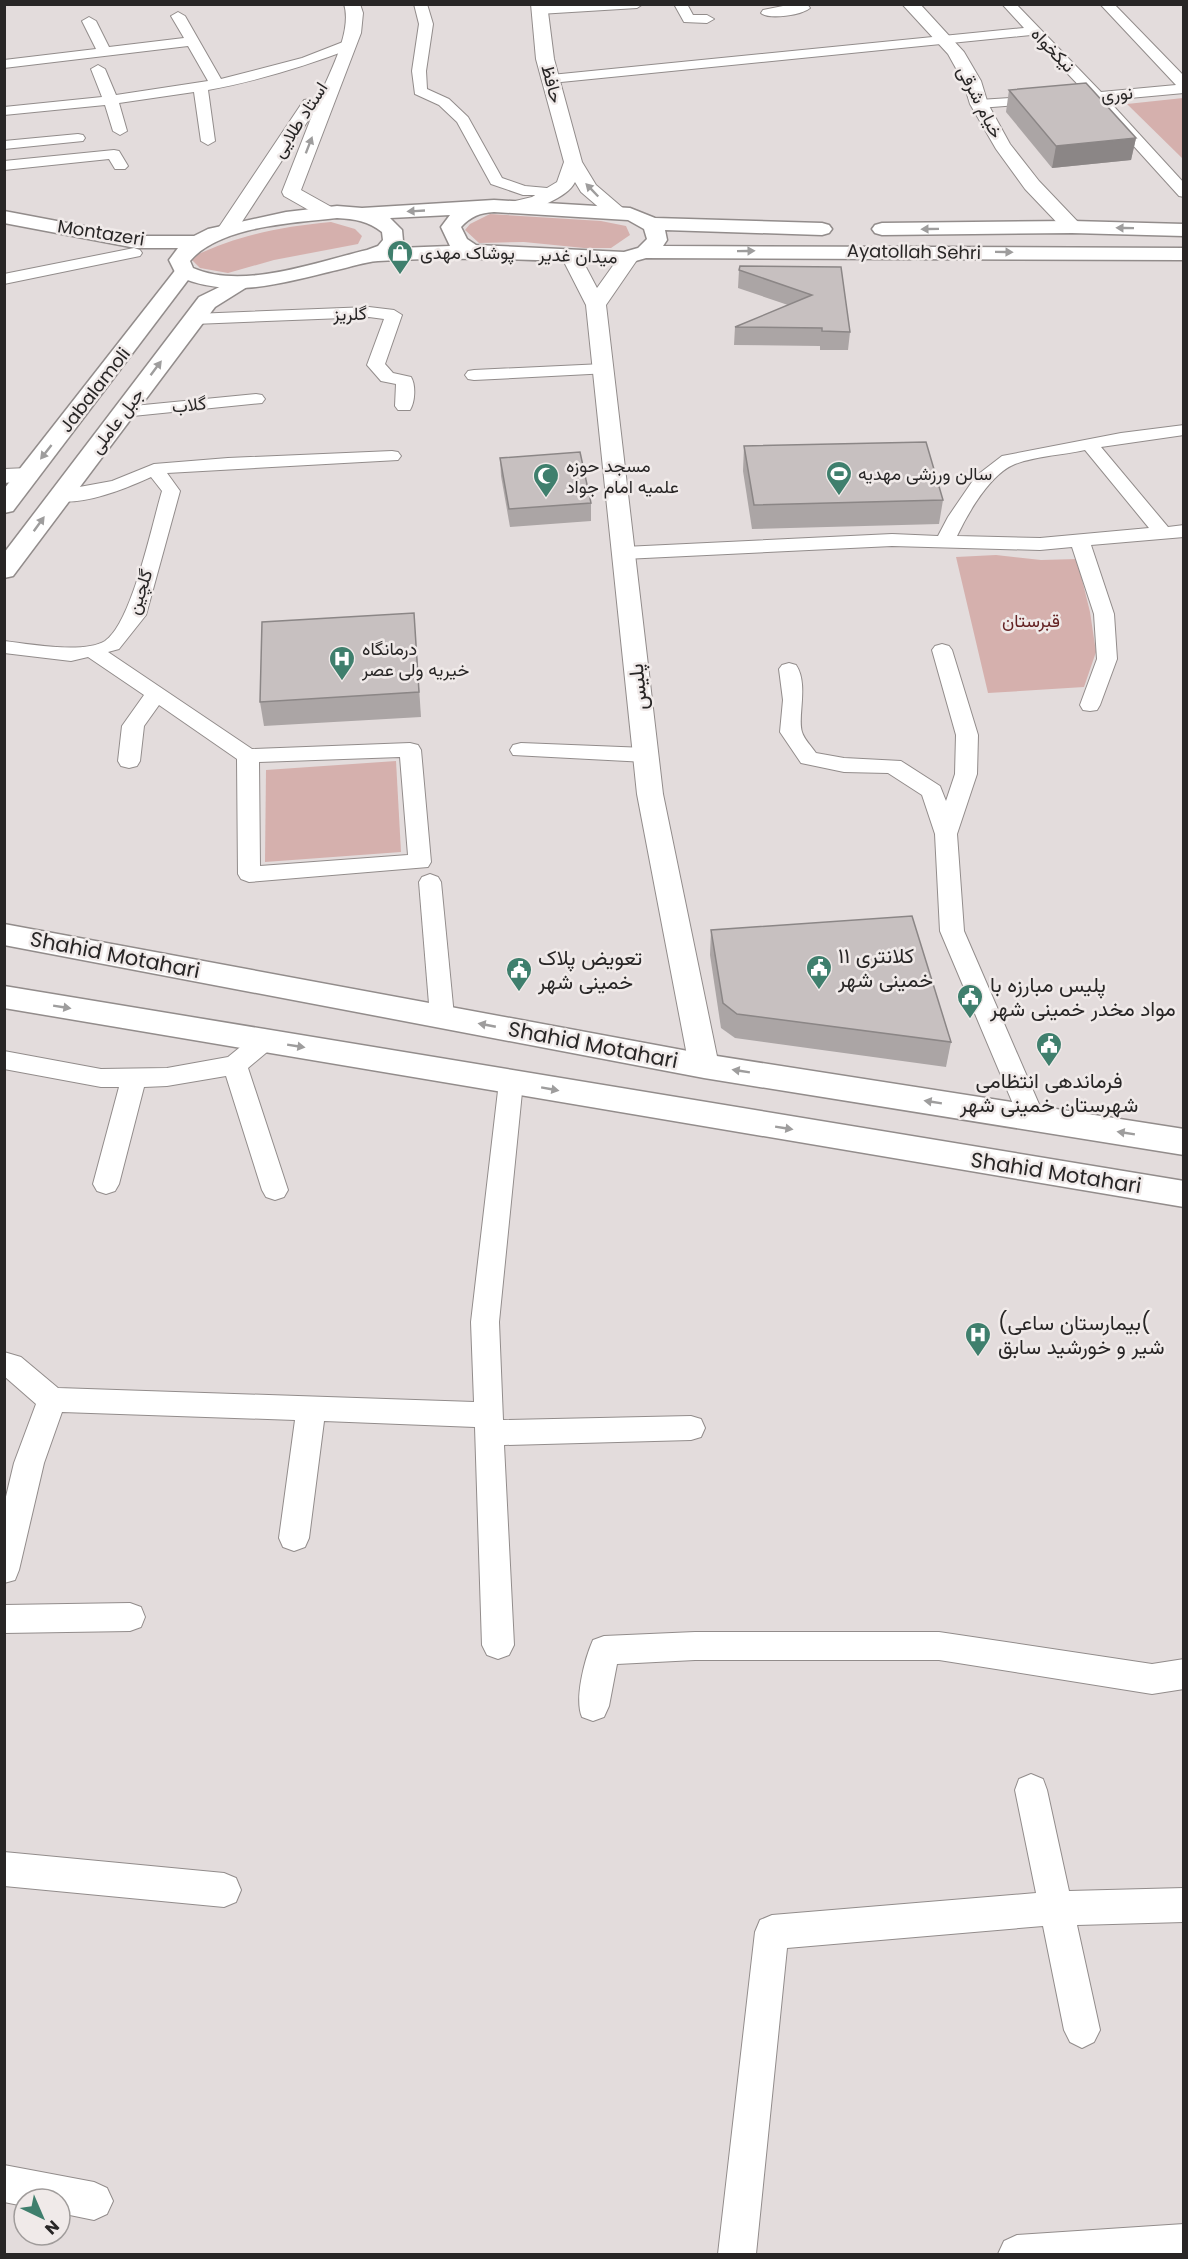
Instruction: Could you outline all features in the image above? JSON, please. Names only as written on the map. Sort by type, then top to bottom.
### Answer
[{"type":"main road","points":[[198,242],[215,233],[286,218],[328,213],[362,214],[514,207],[630,213],[650,224]]},
{"type":"main road","points":[[470,208],[458,216],[451,228],[458,242],[471,251]]},
{"type":"main road","points":[[362,214],[380,221],[392,230],[393,241],[385,250],[374,255]]},
{"type":"main road","name":"Montazeri","points":[[4,217],[136,242],[198,242]]},
{"type":"main road","name":"Ayatollah Sehri","points":[[650,224],[843,230]]},
{"type":"main road","name":"میدان غدیر","points":[[240,283],[280,277],[374,255],[471,251],[571,256],[637,255],[657,240],[656,230],[650,224]]},
{"type":"main road","points":[[718,252],[700,247],[693,239],[702,231],[722,226]]},
{"type":"main road","name":"Ayatollah Sehri","points":[[866,229],[1072,227],[1184,230]]},
{"type":"main road","name":"Montazeri","points":[[4,232],[134,253],[181,266],[205,281],[240,283]]},
{"type":"main road","name":"Jabalamoli","points":[[4,506],[181,266],[191,246],[198,242]]},
{"type":"main road","name":"Ayatollah Sehri","points":[[637,255],[718,252],[1184,254]]},
{"type":"main road","name":"جبل عاملی","points":[[4,571],[207,302],[240,283]]},
{"type":"main road","name":"Shahid Motahari","points":[[4,934],[704,1065],[1184,1142]]},
{"type":"main road","name":"Shahid Motahari","points":[[4,998],[1184,1194]]},
{"type":"street","name":"استاد طلایی","points":[[296,197],[291,192],[353,33],[355,13],[352,4]]},
{"type":"street","points":[[420,4],[426,24],[419,71],[420,91],[444,102],[462,120],[496,181],[523,190],[553,192]]},
{"type":"street","points":[[539,7],[637,4]]},
{"type":"street","points":[[680,4],[689,19],[707,19]]},
{"type":"street","points":[[768,14],[803,8],[799,4]]},
{"type":"street","name":"خیام شرقی","points":[[910,4],[955,52],[972,81],[979,104],[1002,145],[1032,185],[1072,227]]},
{"type":"street","name":"نیکخواه","points":[[1008,4],[1097,96],[1184,193]]},
{"type":"street","points":[[1106,4],[1184,87]]},
{"type":"street","name":"حافظ","points":[[539,7],[545,59],[573,162],[588,188],[617,213]]},
{"type":"street","points":[[178,16],[216,83]]},
{"type":"street","points":[[89,21],[105,52]]},
{"type":"street","points":[[550,79],[944,41],[1034,30]]},
{"type":"street","points":[[4,64],[192,41]]},
{"type":"street","name":"استاد طلایی","points":[[227,231],[348,45]]},
{"type":"street","points":[[4,111],[111,100],[200,87],[315,59],[348,45]]},
{"type":"street","points":[[98,69],[120,130]]},
{"type":"street","points":[[200,87],[208,141]]},
{"type":"street","name":"نوری","points":[[1076,98],[1184,87]]},
{"type":"street","points":[[979,104],[1055,99]]},
{"type":"street","points":[[4,145],[78,138]]},
{"type":"street","points":[[5,164],[114,154],[120,166]]},
{"type":"street","points":[[514,207],[539,201],[565,185],[573,162]]},
{"type":"street","points":[[252,195],[263,205],[274,206],[296,197],[328,213]]},
{"type":"street","points":[[4,279],[134,253]]},
{"type":"street","points":[[571,256],[596,305],[637,255]]},
{"type":"street","name":"پلیس","points":[[596,305],[650,794],[704,1065]]},
{"type":"street","name":"گلریز","points":[[194,319],[369,312],[394,315],[376,365],[387,377],[405,381],[404,406]]},
{"type":"street","points":[[474,375],[603,369]]},
{"type":"street","points":[[254,380],[258,417]]},
{"type":"street","name":"گلاب","points":[[123,412],[256,399]]},
{"type":"street","points":[[945,540],[957,517],[983,480],[1008,460],[1089,444],[1184,430]]},
{"type":"street","points":[[1089,444],[1162,532]]},
{"type":"street","points":[[59,496],[93,492],[119,485],[154,469],[228,462],[392,456]]},
{"type":"street","name":"گلچین","points":[[4,647],[71,655],[112,645],[136,615],[171,491],[154,469]]},
{"type":"street","points":[[4,476],[28,475]]},
{"type":"street","points":[[624,553],[892,540],[1040,544],[1184,531]]},
{"type":"street","points":[[1080,542],[1104,614],[1107,659],[1090,705]]},
{"type":"street","points":[[91,650],[248,756],[410,750],[420,862],[249,874],[248,756]]},
{"type":"street","points":[[942,650],[967,735],[966,774],[946,834]]},
{"type":"street","points":[[789,669],[793,700],[791,732],[809,758],[844,765],[892,766],[932,791],[946,834],[952,932],[1032,1118]]},
{"type":"street","points":[[129,760],[133,726],[156,694]]},
{"type":"street","points":[[521,750],[646,755]]},
{"type":"street","points":[[430,882],[442,1016]]},
{"type":"street","points":[[4,1060],[101,1078],[167,1077],[235,1065],[264,1041]]},
{"type":"street","points":[[235,1065],[275,1190]]},
{"type":"street","points":[[106,1184],[134,1078]]},
{"type":"street","points":[[498,1645],[485,1322],[511,1082]]},
{"type":"street","points":[[4,1364],[11,1365],[52,1400],[311,1409],[488,1424],[691,1428]]},
{"type":"street","points":[[4,1570],[29,1463],[52,1400]]},
{"type":"street","points":[[294,1538],[311,1409]]},
{"type":"street","points":[[4,1619],[130,1617]]},
{"type":"street","points":[[593,1706],[604,1650],[695,1646],[939,1646],[1152,1679],[1184,1674]]},
{"type":"street","points":[[1031,1790],[1082,2030]]},
{"type":"street","points":[[4,1869],[224,1890]]},
{"type":"street","points":[[737,2254],[772,1932],[1056,1908],[1184,1905]]},
{"type":"street","points":[[4,2183],[94,2201]]},
{"type":"street","points":[[1017,2254],[1184,2243]]},
{"type":"green space","points":[[1184,98],[1183,159],[1127,104]]},
{"type":"green space","points":[[490,214],[601,221],[626,226],[630,235],[611,248],[584,248],[524,242],[479,243],[465,230],[470,224]]},
{"type":"green space","points":[[331,222],[355,229],[362,236],[358,244],[274,260],[228,273],[200,268],[190,258],[225,243],[259,233]]},
{"type":"green space","name":"قبرستان","points":[[996,555],[1041,560],[1077,559],[1090,612],[1096,652],[1084,687],[988,693],[956,557]]},
{"type":"green space","points":[[396,761],[401,852],[265,862],[266,770]]},
{"type":"building","points":[[1086,83],[1136,138],[1056,146],[1009,90]]},
{"type":"building","points":[[740,266],[841,267],[850,332],[822,331],[822,328],[735,327],[812,295],[739,270]]},
{"type":"building","points":[[926,442],[943,500],[754,505],[744,446]]},
{"type":"building","name":"مسجد حوزه علمیه امام جواد","points":[[580,452],[591,503],[509,509],[500,458]]},
{"type":"building","name":"درمانگاه خیریه ولی عصر","points":[[414,613],[419,692],[260,702],[262,622]]},
{"type":"building","name":"کلانتری ۱۱ خمینی شهر","points":[[912,916],[951,1042],[737,1014],[723,1003],[711,930]]},
{"type":"place","name":"پوشاک مهدی","points":[[400,276]]},
{"type":"place","name":"سالن ورزشی مهدیه","points":[[839,497]]},
{"type":"place","name":"مسجد حوزه علمیه امام جواد","points":[[546,499]]},
{"type":"place","name":"درمانگاه خیریه ولی عصر","points":[[342,682]]},
{"type":"place","name":"کلانتری ۱۱ خمینی شهر","points":[[819,991]]},
{"type":"place","name":"تعویض پلاک خمینی شهر","points":[[519,993]]},
{"type":"place","name":"پلیس مبارزه با مواد مخدر خمینی شهر","points":[[970,1020]]},
{"type":"place","name":"فرماندهی انتظامی شهرستان خمینی شهر","points":[[1049,1068]]},
{"type":"place","name":"(بیمارستان ساعی( شیر و خورشید سابق","points":[[978,1358]]}]
